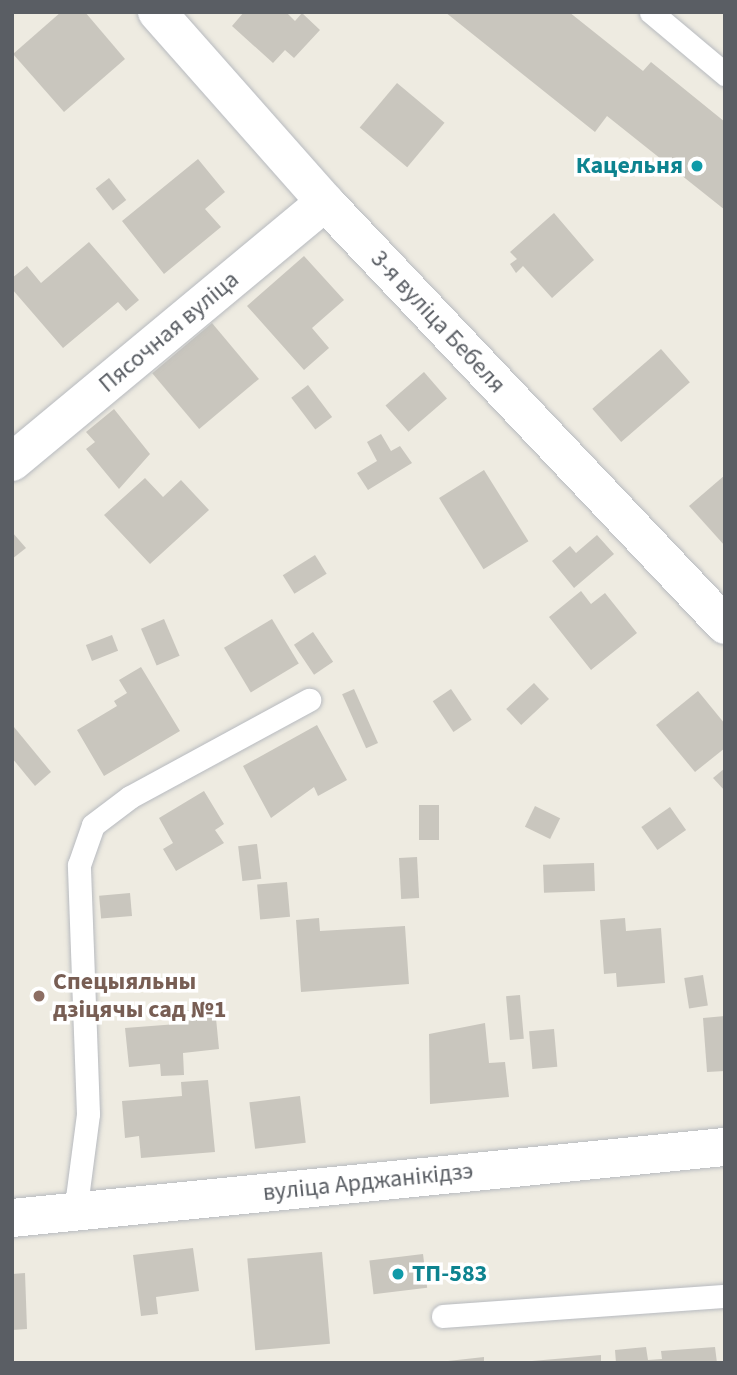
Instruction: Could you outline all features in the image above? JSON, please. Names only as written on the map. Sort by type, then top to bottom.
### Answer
[{"type":"street","name":"3-я вуліца Бебеля","points":[[157,12],[325,202],[725,625]]},
{"type":"street","name":"Пясочная вуліца","points":[[12,461],[325,202]]},
{"type":"street","name":"вуліца Арджанікідзэ","points":[[12,1218],[725,1147]]},
{"type":"lane","points":[[651,12],[725,74]]},
{"type":"lane","points":[[75,1213],[88,1114],[79,865],[93,825],[130,797],[309,700]]},
{"type":"lane","points":[[443,1316],[725,1296]]},
{"type":"building","points":[[61,12],[85,12],[125,59],[64,112],[13,54]]},
{"type":"building","points":[[244,12],[286,12],[295,21],[302,13],[320,30],[294,58],[285,50],[273,63],[232,26]]},
{"type":"building","points":[[445,12],[569,12],[643,71],[651,62],[725,122],[725,210],[607,116],[595,132]]},
{"type":"building","points":[[397,83],[444,123],[407,167],[360,127]]},
{"type":"building","points":[[198,159],[225,192],[205,209],[221,227],[164,274],[122,221]]},
{"type":"building","points":[[109,178],[126,200],[113,211],[96,188]]},
{"type":"building","points":[[554,213],[594,260],[552,298],[523,266],[516,273],[510,264],[517,259],[510,252]]},
{"type":"building","points":[[89,242],[139,300],[126,311],[118,302],[63,348],[12,289],[12,278],[27,266],[41,283]]},
{"type":"building","points":[[304,256],[344,300],[312,328],[329,348],[304,370],[247,306]]},
{"type":"building","points":[[212,323],[259,379],[199,429],[152,373]]},
{"type":"building","points":[[661,349],[690,382],[621,442],[592,409]]},
{"type":"building","points":[[424,372],[447,398],[408,432],[386,405]]},
{"type":"building","points":[[308,385],[332,417],[315,430],[291,398]]},
{"type":"building","points":[[114,409],[150,454],[119,489],[86,449],[95,442],[86,432]]},
{"type":"building","points":[[381,434],[391,451],[400,446],[412,463],[368,490],[357,473],[377,461],[367,442]]},
{"type":"building","points":[[484,470],[529,541],[484,569],[439,498]]},
{"type":"building","points":[[725,475],[725,546],[689,506]]},
{"type":"building","points":[[145,478],[163,497],[181,480],[209,510],[150,564],[104,515]]},
{"type":"building","points":[[12,532],[26,548],[12,559]]},
{"type":"building","points":[[597,535],[614,554],[574,588],[552,561],[570,546],[576,553]]},
{"type":"building","points":[[315,555],[327,574],[294,594],[283,575]]},
{"type":"building","points":[[581,591],[591,604],[605,593],[637,633],[591,670],[549,617]]},
{"type":"building","points":[[164,619],[180,656],[157,666],[141,629]]},
{"type":"building","points":[[272,619],[299,664],[251,692],[224,648]]},
{"type":"building","points":[[313,632],[333,662],[314,675],[294,645]]},
{"type":"building","points":[[112,635],[118,651],[92,661],[86,645]]},
{"type":"building","points":[[141,667],[180,731],[104,776],[77,730],[117,706],[114,701],[127,693],[119,680]]},
{"type":"building","points":[[534,683],[549,699],[521,725],[506,709]]},
{"type":"building","points":[[354,689],[378,743],[366,748],[342,694]]},
{"type":"building","points":[[451,689],[472,720],[453,732],[433,701]]},
{"type":"building","points":[[698,691],[725,724],[725,748],[695,772],[656,725]]},
{"type":"building","points":[[317,725],[347,780],[318,796],[314,787],[271,818],[243,766]]},
{"type":"building","points":[[14,727],[51,772],[35,786],[12,758]]},
{"type":"building","points":[[725,768],[725,791],[713,778]]},
{"type":"building","points":[[204,791],[224,824],[215,830],[224,843],[176,871],[163,849],[173,843],[159,818]]},
{"type":"building","points":[[419,805],[439,805],[439,840],[419,840]]},
{"type":"building","points":[[535,806],[560,818],[550,839],[525,827]]},
{"type":"building","points":[[670,807],[686,830],[657,850],[641,827]]},
{"type":"building","points":[[257,844],[261,879],[242,881],[238,846]]},
{"type":"building","points":[[417,857],[419,898],[401,899],[399,858]]},
{"type":"building","points":[[594,863],[595,891],[544,893],[543,865]]},
{"type":"building","points":[[287,882],[290,917],[260,919],[257,885]]},
{"type":"building","points":[[130,893],[132,916],[101,919],[99,896]]},
{"type":"building","points":[[319,918],[320,931],[405,926],[409,984],[301,992],[296,920]]},
{"type":"building","points":[[625,918],[626,931],[661,928],[665,983],[617,987],[616,973],[604,974],[600,920]]},
{"type":"building","points":[[703,975],[708,1006],[689,1009],[684,978]]},
{"type":"building","points":[[520,995],[524,1039],[510,1040],[506,996]]},
{"type":"building","points":[[215,1008],[219,1049],[183,1053],[184,1075],[161,1076],[160,1064],[129,1067],[125,1028],[177,1024],[176,1011]]},
{"type":"building","points":[[725,1016],[725,1071],[707,1072],[703,1018]]},
{"type":"building","points":[[485,1023],[489,1063],[505,1062],[509,1097],[430,1104],[429,1034]]},
{"type":"building","points":[[554,1029],[557,1067],[532,1069],[529,1031]]},
{"type":"building","points":[[208,1080],[215,1152],[141,1158],[139,1136],[125,1138],[122,1101],[182,1096],[181,1082]]},
{"type":"building","points":[[300,1096],[306,1143],[255,1149],[249,1102]]},
{"type":"building","points":[[193,1248],[199,1291],[156,1297],[158,1314],[141,1316],[133,1255]]},
{"type":"building","points":[[322,1252],[330,1344],[255,1350],[247,1259]]},
{"type":"building","name":"ТП-583","points":[[423,1254],[427,1288],[374,1294],[369,1261]]},
{"type":"building","points":[[25,1273],[27,1329],[12,1330],[12,1274]]},
{"type":"building","points":[[646,1347],[648,1360],[662,1359],[661,1351],[715,1347],[717,1363],[616,1363],[615,1350]]},
{"type":"building","points":[[601,1355],[601,1363],[532,1363],[532,1361]]},
{"type":"building","points":[[484,1357],[484,1363],[448,1363],[448,1361]]},
{"type":"place","name":"Кацельня","points":[[697,166]]},
{"type":"place","name":"Спецыяльны дзіцячы сад №1","points":[[39,996]]},
{"type":"place","name":"ТП-583","points":[[398,1274]]}]
